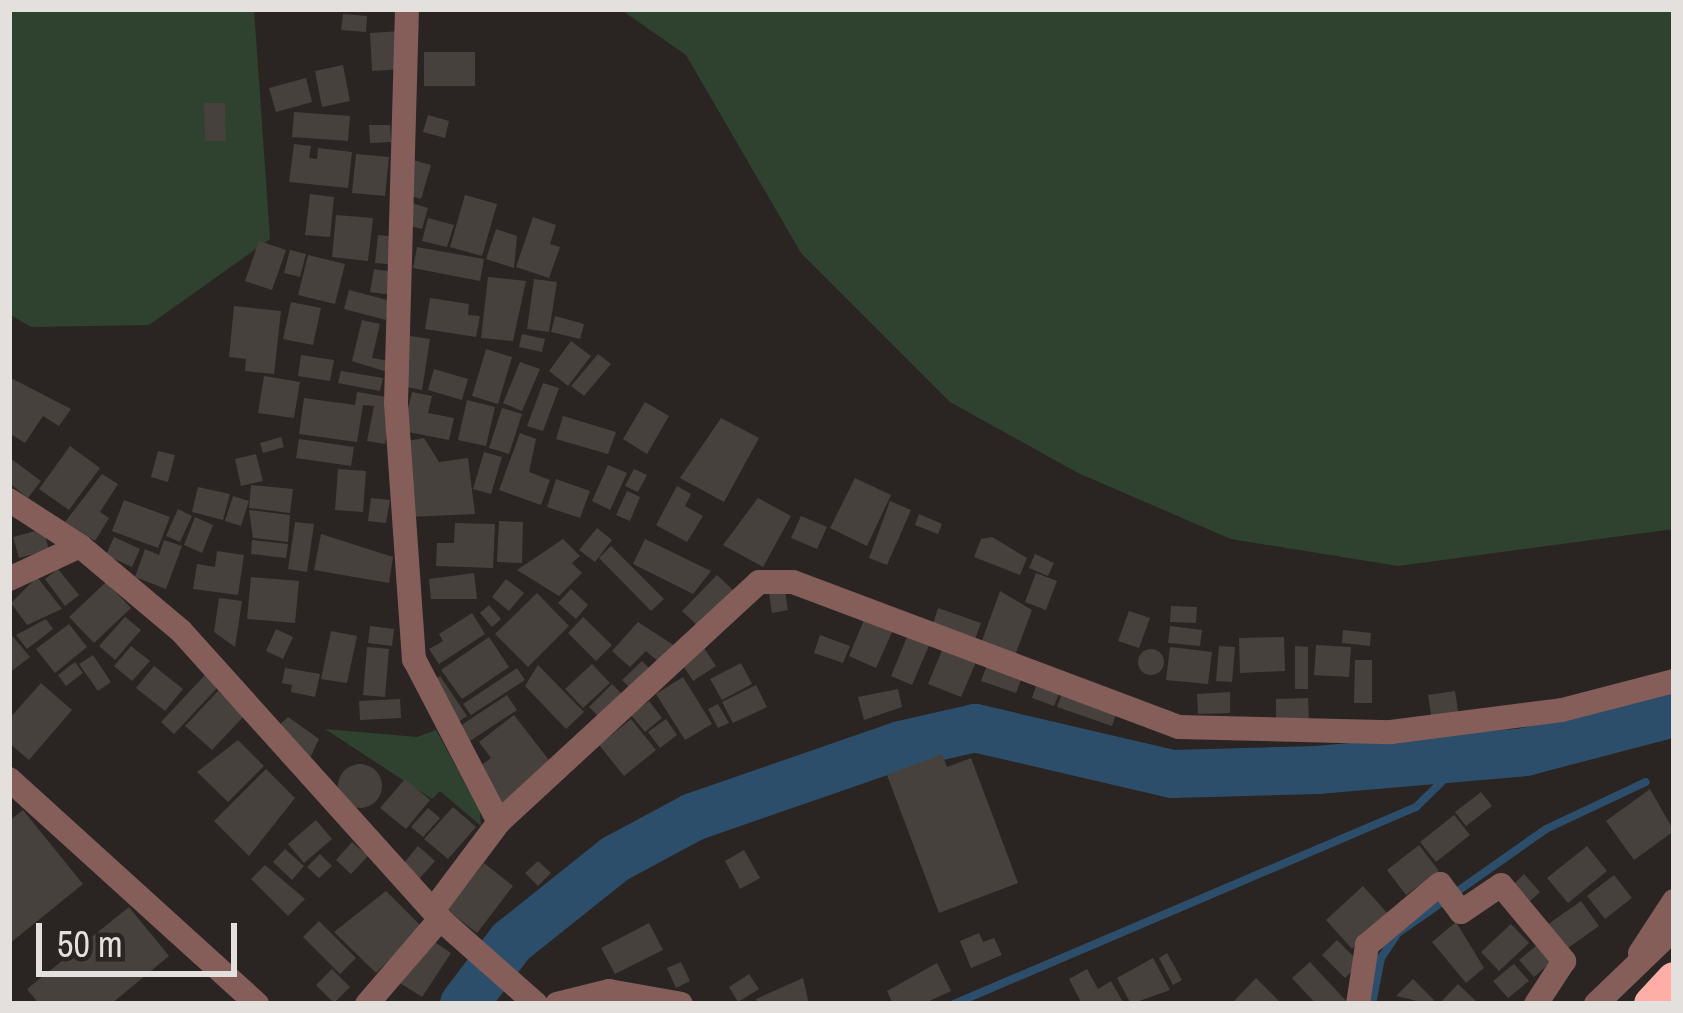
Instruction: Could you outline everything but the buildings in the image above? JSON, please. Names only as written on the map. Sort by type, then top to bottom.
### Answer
[{"type":"highway","points":[[1652,1004],[1674,980]]},
{"type":"street","points":[[406,9],[396,403],[414,658],[500,822]]},
{"type":"street","points":[[9,500],[80,546],[181,631],[436,914],[532,1000]]},
{"type":"street","points":[[9,579],[80,546]]},
{"type":"street","points":[[368,1004],[500,822],[758,582],[793,582],[1179,728],[1390,732],[1562,710],[1674,681]]},
{"type":"street","points":[[9,779],[257,1004]]},
{"type":"street","points":[[1358,1004],[1367,945],[1440,884],[1461,912],[1502,885],[1564,961],[1536,1004]]},
{"type":"street","points":[[1639,961],[1642,940],[1674,901]]},
{"type":"street","points":[[1596,1004],[1674,928]]},
{"type":"street","points":[[557,1004],[609,991],[681,1004]]},
{"type":"green space","points":[[9,9],[254,9],[270,239],[149,325],[31,327],[9,314]]},
{"type":"green space","points":[[620,9],[1674,9],[1674,529],[1398,566],[1231,539],[1078,473],[950,402],[801,253],[686,55]]},
{"type":"green space","points":[[325,729],[417,737],[436,730],[480,810],[481,826],[440,791],[432,799]]},
{"type":"waterway","points":[[464,1004],[511,942],[615,859],[693,817],[901,745],[975,728],[1173,774],[1317,770],[1525,752],[1674,713]]},
{"type":"waterway","points":[[954,1004],[1416,807],[1464,760]]},
{"type":"waterway","points":[[1372,1004],[1381,958],[1398,933],[1546,829],[1646,782]]}]
